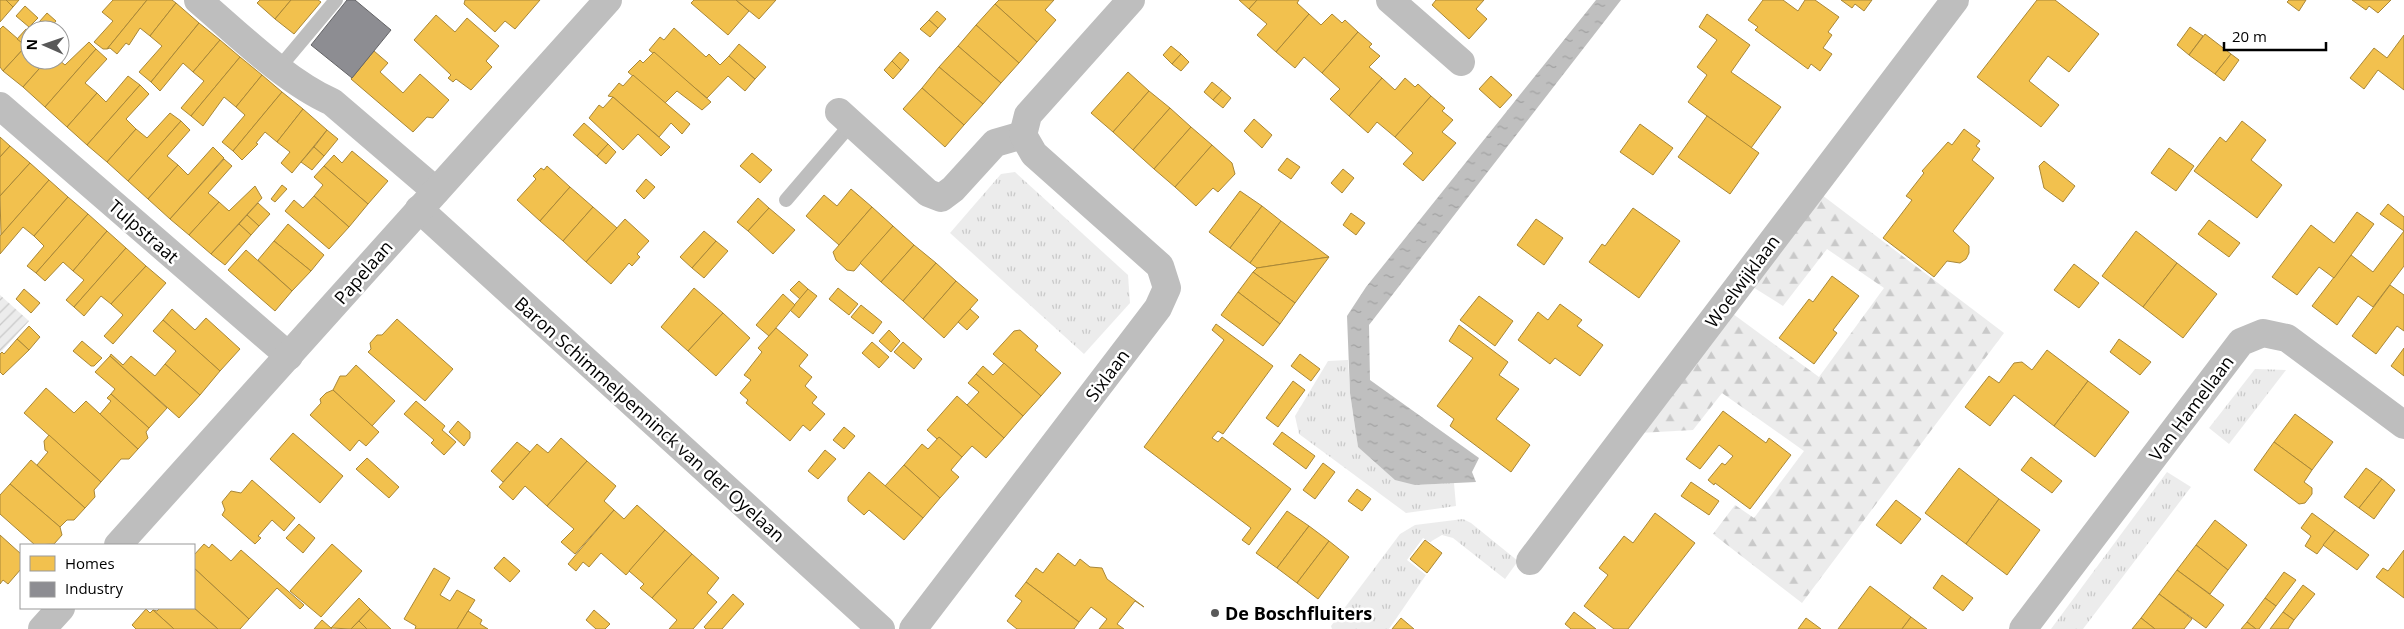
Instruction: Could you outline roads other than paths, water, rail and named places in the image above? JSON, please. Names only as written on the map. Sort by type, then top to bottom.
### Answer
[{"type":"street","name":"Baron Schimmelpenninck van der Oyelaan","points":[[198,0],[279,68],[316,95],[332,102],[427,200],[881,629]]},
{"type":"street","name":"Papelaan","points":[[119,544],[608,0]]},
{"type":"street","points":[[846,118],[928,193],[941,198],[954,189],[995,143],[1023,135],[1028,116],[1131,0]]},
{"type":"street","points":[[1390,0],[1460,62]]},
{"type":"street","name":"Woelwijklaan","points":[[1530,561],[1955,0]]},
{"type":"street","name":"Tulpstraat","points":[[0,106],[289,356]]},
{"type":"street","name":"Sixlaan","points":[[913,629],[1158,308],[1167,288],[1160,266],[1034,154],[1023,135]]},
{"type":"street","name":"Van Hamellaan","points":[[2022,629],[2242,342],[2263,333],[2287,338],[2404,425]]},
{"type":"street","points":[[42,629],[60,609]]},
{"type":"lane","points":[[279,68],[336,0]]},
{"type":"lane","points":[[786,200],[846,118]]},
{"type":"water","points":[[1596,0],[1621,0],[1369,325],[1370,380],[1479,458],[1472,472],[1476,482],[1415,485],[1395,480],[1358,447],[1350,393],[1347,316],[1366,287]]},
{"type":"place","name":"De Boschfluiters","points":[[1215,613]]}]
